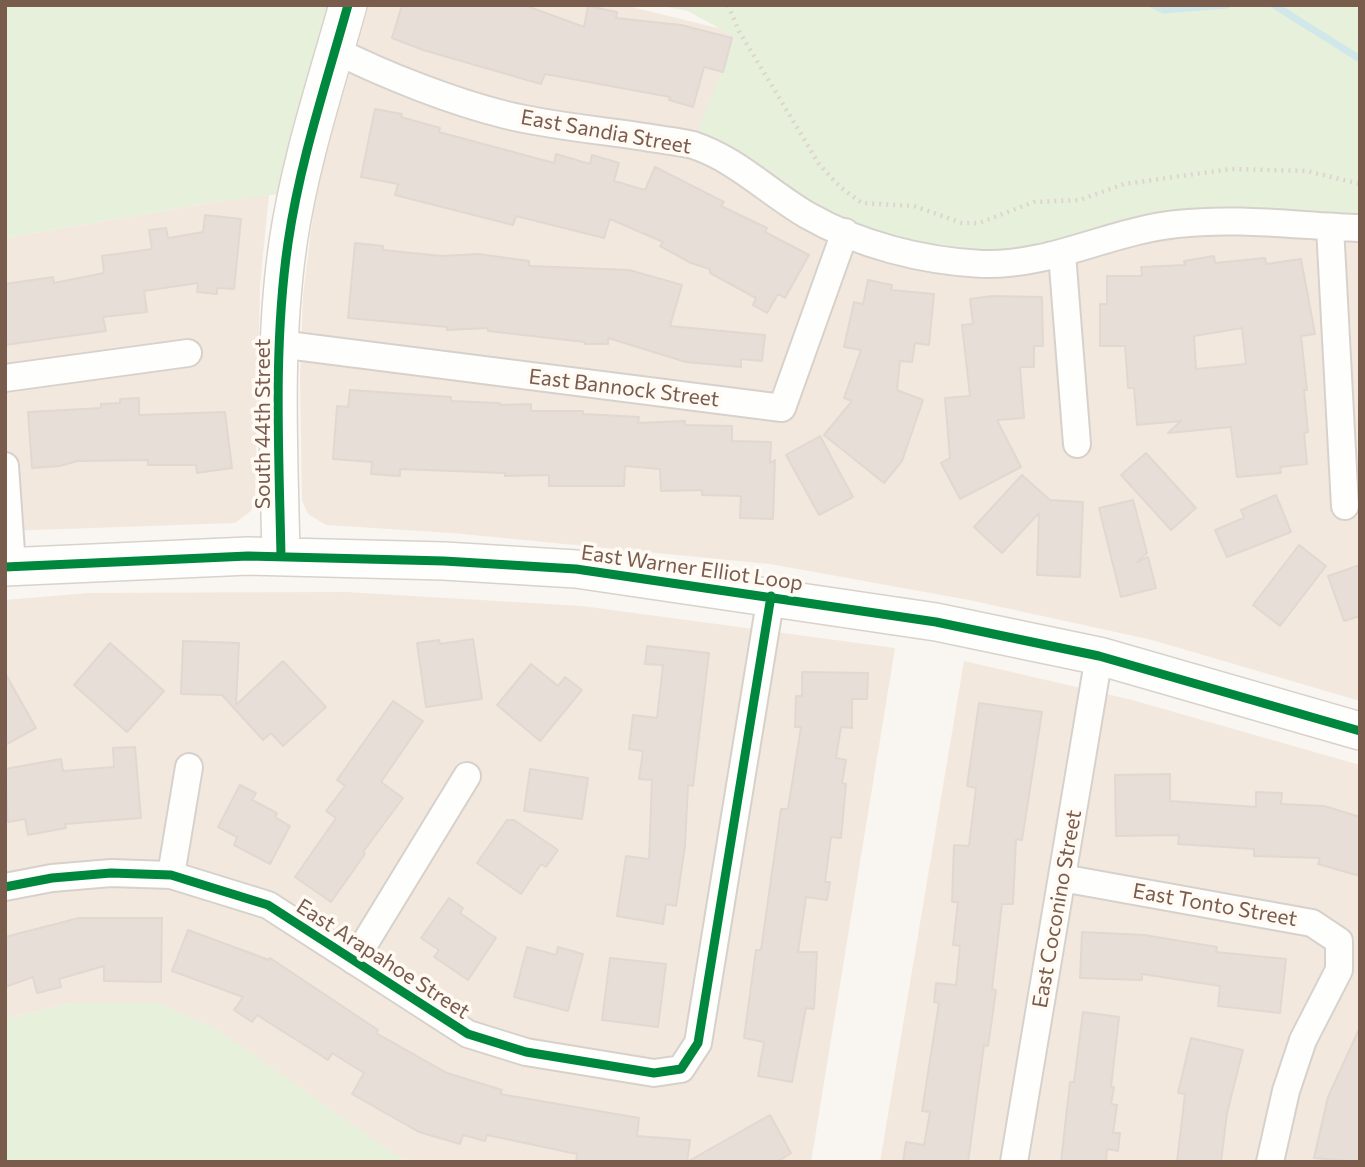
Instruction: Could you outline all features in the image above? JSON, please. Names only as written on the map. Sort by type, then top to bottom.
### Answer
[{"type":"main road","name":"South 44th Street","points":[[281,557],[279,344],[288,244],[305,153],[348,5]]},
{"type":"main road","name":"East Warner Elliot Loop","points":[[8,567],[281,557],[444,561],[576,569],[936,622],[1100,656],[1360,731]]},
{"type":"street","name":"East Sandia Street","points":[[335,50],[375,70],[506,115],[692,145],[721,158],[808,216],[876,246],[983,264],[1025,261],[1062,254],[1117,235],[1176,224],[1241,221],[1360,228]]},
{"type":"street","points":[[1330,227],[1345,506]]},
{"type":"street","name":"East Bannock Street","points":[[279,344],[782,408],[845,232]]},
{"type":"street","points":[[1062,254],[1077,444]]},
{"type":"street","points":[[5,378],[188,353]]},
{"type":"street","points":[[5,466],[8,567]]},
{"type":"street","name":"East Arapahoe Street","points":[[5,887],[51,878],[111,873],[171,875],[268,905],[468,1034],[526,1052],[654,1073],[681,1069],[698,1043],[771,596]]},
{"type":"street","name":"East Coconino Street","points":[[1014,1162],[1100,656]]},
{"type":"street","points":[[171,875],[189,767]]},
{"type":"street","points":[[354,961],[467,776]]},
{"type":"street","name":"East Tonto Street","points":[[1062,878],[1312,923],[1339,941],[1339,970],[1303,1040],[1286,1091],[1270,1162]]},
{"type":"path","points":[[728,5],[739,31],[819,164],[840,187],[862,203],[914,206],[962,223],[979,223],[1034,202],[1080,200],[1124,184],[1231,169],[1307,171],[1360,184]]},
{"type":"shaded area","points":[[369,5],[624,5],[738,33],[698,159],[763,197],[1147,241],[1182,235],[1225,234],[1360,240],[1360,701],[1152,640],[969,600],[770,564],[452,533],[326,525],[308,514],[302,500],[300,380],[303,296],[313,214],[326,153]]},
{"type":"shaded area","points":[[269,195],[260,285],[255,501],[251,511],[235,523],[5,531],[5,238]]},
{"type":"shaded area","points":[[346,592],[582,606],[895,648],[811,1162],[420,1162],[401,1158],[71,1003],[5,1019],[5,600],[89,593]]},
{"type":"shaded area","points":[[964,661],[1132,700],[1360,765],[1360,1162],[880,1162]]},
{"type":"green space","points":[[5,5],[348,5],[297,192],[226,200],[5,238]]},
{"type":"green space","points":[[657,5],[1360,5],[1360,228],[1241,221],[1025,261],[875,246],[692,145],[735,37],[688,11]]},
{"type":"green space","points":[[71,1003],[158,1003],[217,1029],[400,1158],[420,1162],[5,1162],[5,1019]]},
{"type":"building","points":[[402,5],[524,5],[584,27],[588,6],[617,12],[616,18],[681,25],[732,38],[723,72],[704,67],[693,107],[669,100],[670,97],[545,74],[541,84],[423,50],[392,38]]},
{"type":"building","points":[[375,109],[402,114],[401,117],[440,128],[439,132],[554,163],[556,154],[590,164],[592,155],[619,163],[614,181],[645,190],[655,167],[724,202],[721,206],[767,228],[765,232],[809,255],[785,298],[778,294],[767,313],[753,305],[756,298],[710,273],[710,269],[691,263],[660,246],[663,242],[610,219],[604,238],[516,216],[513,225],[395,195],[398,184],[361,177]]},
{"type":"building","points":[[205,215],[241,219],[234,289],[217,288],[217,294],[197,292],[198,283],[144,291],[147,312],[103,317],[106,331],[5,345],[5,284],[53,277],[54,283],[104,273],[102,256],[152,249],[149,230],[166,228],[168,238],[203,232]]},
{"type":"building","points":[[355,243],[383,246],[383,250],[442,256],[478,254],[529,261],[529,266],[629,270],[682,285],[670,326],[765,335],[762,361],[741,359],[741,367],[686,362],[608,338],[608,344],[585,344],[488,331],[488,328],[447,330],[447,327],[348,318]]},
{"type":"building","points":[[1214,256],[1215,263],[1265,258],[1266,264],[1301,259],[1315,334],[1301,336],[1307,390],[1304,390],[1308,432],[1304,433],[1307,464],[1280,467],[1281,473],[1237,477],[1231,427],[1168,433],[1181,421],[1137,425],[1134,388],[1128,388],[1125,346],[1100,346],[1100,304],[1107,304],[1107,276],[1142,276],[1141,267],[1185,265],[1184,261]],"holes":[[[1242,328],[1246,364],[1196,369],[1194,336]]]},
{"type":"building","points":[[868,280],[892,285],[891,290],[934,294],[929,345],[915,343],[912,362],[900,361],[897,390],[923,400],[902,461],[884,483],[824,435],[852,401],[844,398],[861,350],[844,347],[854,302],[863,304]]},
{"type":"building","points":[[992,296],[1042,297],[1043,346],[1034,346],[1034,367],[1020,367],[1024,418],[997,420],[1021,467],[960,499],[941,463],[950,458],[945,398],[970,396],[962,325],[973,324],[970,299]]},
{"type":"building","points":[[350,390],[451,397],[451,401],[500,405],[531,404],[531,411],[583,411],[583,414],[639,417],[638,423],[685,421],[685,425],[732,426],[732,441],[771,442],[770,463],[775,460],[773,519],[740,518],[741,496],[702,495],[702,490],[661,491],[660,469],[625,466],[624,486],[549,486],[549,475],[505,476],[505,473],[400,469],[400,476],[371,474],[372,462],[333,459],[337,406],[348,407]]},
{"type":"building","points":[[139,398],[139,415],[225,412],[232,468],[197,473],[196,465],[148,465],[148,460],[77,461],[60,466],[32,468],[28,412],[101,408],[101,404],[120,403],[120,399]]},
{"type":"building","points":[[820,436],[853,497],[819,515],[786,455]]},
{"type":"building","points":[[1146,453],[1196,508],[1171,530],[1121,475]]},
{"type":"building","points":[[1022,475],[1050,500],[1083,502],[1080,577],[1037,575],[1039,513],[1002,553],[974,527]]},
{"type":"building","points":[[1276,495],[1291,532],[1227,557],[1215,530],[1244,518],[1241,510]]},
{"type":"building","points":[[1133,500],[1147,553],[1137,562],[1148,557],[1156,588],[1121,597],[1099,508]]},
{"type":"building","points":[[1299,545],[1326,566],[1280,626],[1253,605]]},
{"type":"building","points":[[1360,565],[1360,616],[1344,621],[1328,576]]},
{"type":"building","points":[[473,639],[482,699],[426,707],[417,643],[439,640],[440,644]]},
{"type":"building","points":[[183,641],[239,643],[236,705],[283,661],[326,707],[283,746],[271,733],[263,740],[222,695],[181,694]]},
{"type":"building","points":[[110,643],[164,691],[127,732],[74,685]]},
{"type":"building","points":[[647,646],[709,653],[693,786],[688,785],[685,846],[676,906],[666,904],[663,924],[617,916],[626,856],[649,859],[652,780],[639,779],[643,751],[629,749],[633,715],[657,718],[663,665],[645,664]]},
{"type":"building","points":[[531,664],[558,686],[565,677],[582,690],[540,741],[497,705]]},
{"type":"building","points":[[802,672],[868,673],[867,699],[852,699],[852,728],[841,727],[836,758],[846,760],[842,783],[846,784],[841,838],[831,837],[825,882],[830,882],[827,900],[806,897],[798,952],[817,952],[814,1009],[806,1008],[792,1082],[758,1076],[764,1042],[744,1038],[756,950],[761,950],[781,809],[788,809],[801,727],[795,727],[796,696],[802,696]]},
{"type":"building","points":[[5,673],[36,728],[5,745]]},
{"type":"building","points":[[393,701],[423,721],[381,782],[403,798],[363,852],[365,854],[331,902],[295,877],[336,818],[326,811],[345,786],[337,780]]},
{"type":"building","points":[[979,703],[1042,712],[1022,840],[1016,839],[1013,904],[1002,904],[992,989],[996,990],[988,1046],[984,1045],[968,1162],[903,1162],[906,1142],[924,1145],[930,1112],[922,1111],[939,1003],[934,1002],[936,983],[956,985],[960,946],[953,945],[958,902],[952,902],[954,845],[969,846],[976,788],[967,786]]},
{"type":"building","points":[[135,747],[141,818],[65,824],[66,828],[28,835],[25,819],[8,822],[5,769],[61,759],[63,771],[114,767],[113,748]]},
{"type":"building","points":[[530,769],[588,778],[582,819],[524,811]]},
{"type":"building","points":[[1170,774],[1170,801],[1256,807],[1256,792],[1282,793],[1281,804],[1324,806],[1360,817],[1360,876],[1318,864],[1320,858],[1254,856],[1254,849],[1178,844],[1179,835],[1116,836],[1115,775]]},
{"type":"building","points":[[240,785],[256,793],[252,800],[277,813],[275,817],[290,826],[270,864],[234,845],[237,837],[218,827]]},
{"type":"building","points":[[507,820],[514,820],[558,850],[546,867],[541,864],[521,894],[477,863]]},
{"type":"building","points":[[449,898],[463,908],[460,913],[496,938],[468,980],[434,957],[439,950],[421,938]]},
{"type":"building","points":[[79,918],[162,918],[161,982],[104,981],[104,966],[59,979],[61,987],[37,993],[33,977],[5,987],[5,937]]},
{"type":"building","points":[[188,930],[269,960],[270,958],[378,1030],[376,1033],[447,1073],[502,1090],[500,1094],[639,1118],[637,1136],[690,1140],[687,1162],[576,1162],[577,1154],[487,1135],[485,1141],[463,1135],[460,1144],[419,1132],[352,1094],[364,1073],[332,1053],[328,1060],[257,1015],[252,1022],[234,1010],[243,997],[172,971]]},
{"type":"building","points":[[1082,932],[1144,935],[1217,947],[1216,952],[1286,959],[1280,1013],[1218,1006],[1220,986],[1142,974],[1142,980],[1080,978]]},
{"type":"building","points":[[527,947],[556,955],[558,947],[583,954],[568,1011],[514,997]]},
{"type":"building","points":[[610,958],[666,964],[658,1027],[602,1020]]},
{"type":"building","points":[[1083,1012],[1119,1017],[1111,1104],[1117,1105],[1113,1133],[1120,1133],[1118,1151],[1107,1149],[1106,1162],[1061,1162],[1070,1082],[1074,1082]]},
{"type":"building","points":[[1360,1027],[1360,1162],[1314,1158],[1328,1097]]},
{"type":"building","points":[[1191,1038],[1243,1050],[1227,1113],[1221,1162],[1177,1162],[1185,1094],[1178,1093]]},
{"type":"building","points":[[770,1115],[791,1153],[777,1162],[687,1162]]},
{"type":"waterway","points":[[1153,5],[1164,10],[1227,5]]},
{"type":"waterway","points":[[1274,5],[1360,59]]},
{"type":"cycle path","points":[[281,557],[278,439],[283,282],[293,212],[306,152],[348,5]]},
{"type":"cycle path","points":[[5,567],[248,556],[444,561],[576,569],[936,622],[1099,656],[1360,731]]},
{"type":"cycle path","points":[[5,887],[52,878],[111,873],[171,875],[268,905],[468,1034],[526,1052],[654,1073],[681,1069],[698,1043],[771,596]]}]
